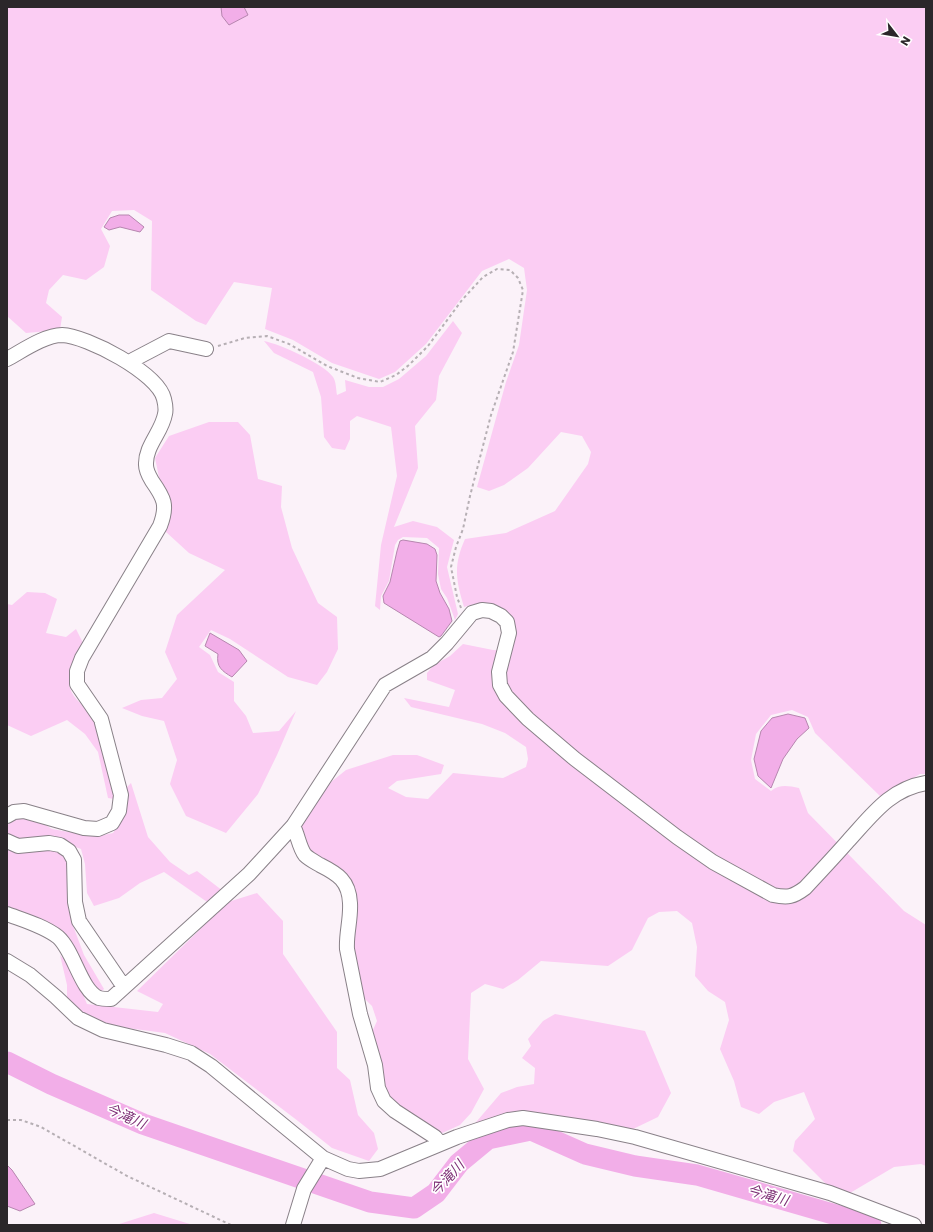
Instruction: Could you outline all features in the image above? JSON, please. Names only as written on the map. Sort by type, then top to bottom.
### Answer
[{"type":"street","points":[[7,359],[53,336],[62,335],[80,338],[129,362],[153,381],[164,397],[165,414],[158,434],[147,453],[146,465],[149,476],[164,501],[164,516],[160,526],[82,658],[77,671],[77,684],[101,719],[121,795],[119,811],[112,824],[98,829],[84,828],[24,811],[14,812],[7,816]]},
{"type":"street","points":[[129,362],[169,341],[206,349]]},
{"type":"street","points":[[7,914],[33,924],[57,937],[66,945],[90,991],[98,998],[111,999],[250,874],[293,826],[385,685],[432,658],[447,643],[472,613],[482,610],[501,616],[507,622],[509,633],[499,672],[500,685],[506,696],[528,719],[575,759],[677,837],[714,862],[773,895],[783,897],[795,896],[806,888],[879,806],[910,786],[926,783]]},
{"type":"street","points":[[293,826],[305,854],[312,861],[336,872],[344,881],[348,892],[350,903],[346,941],[347,949],[360,1014],[375,1065],[378,1088],[384,1101],[435,1137],[440,1143]]},
{"type":"street","points":[[7,842],[18,846],[49,843],[60,845],[69,851],[74,860],[75,902],[79,921],[124,987]]},
{"type":"street","points":[[7,960],[56,997],[78,1018],[103,1030],[166,1045],[190,1053],[211,1066],[320,1163],[359,1171],[380,1169],[440,1143],[508,1120],[523,1118],[598,1128],[635,1137],[830,1193],[914,1225]]},
{"type":"street","points":[[293,1225],[304,1189],[320,1163]]},
{"type":"path","points":[[206,349],[245,338],[266,336],[289,344],[327,366],[358,378],[380,382],[396,375],[409,365],[428,346],[462,300],[482,277],[497,269],[510,270],[518,278],[523,290],[513,352],[491,415],[463,529],[456,547],[452,567],[457,597],[465,620]]},
{"type":"path","points":[[7,1120],[21,1120],[41,1127],[127,1176],[231,1225]]},
{"type":"shaded area","points":[[7,7],[926,7],[926,774],[920,774],[881,797],[815,733],[808,717],[792,710],[771,715],[756,734],[751,760],[755,779],[771,791],[781,786],[799,788],[808,813],[904,911],[926,925],[926,1166],[921,1164],[894,1167],[850,1193],[829,1187],[793,1151],[795,1141],[815,1119],[804,1092],[774,1102],[759,1114],[741,1107],[734,1081],[720,1049],[729,1020],[725,1002],[708,991],[695,976],[697,947],[692,923],[677,911],[659,912],[648,918],[632,950],[608,966],[541,961],[518,980],[503,989],[485,984],[471,993],[468,1059],[484,1089],[471,1113],[460,1125],[440,1134],[400,1109],[388,1096],[382,1086],[372,1032],[377,1021],[372,1006],[362,996],[353,948],[355,901],[346,873],[319,860],[309,850],[305,843],[301,821],[331,782],[346,770],[393,755],[417,755],[444,765],[441,774],[397,781],[388,788],[406,797],[428,799],[453,773],[503,778],[526,767],[528,759],[526,747],[505,733],[482,724],[411,707],[404,698],[449,707],[455,690],[427,680],[427,673],[434,665],[450,656],[463,644],[493,650],[512,651],[496,606],[474,604],[464,607],[459,589],[457,573],[457,565],[461,549],[465,539],[506,533],[555,511],[588,464],[591,452],[582,436],[561,432],[528,468],[504,485],[489,491],[477,487],[506,382],[519,345],[527,290],[524,268],[509,259],[482,271],[426,344],[395,372],[379,379],[332,363],[293,340],[265,329],[272,288],[234,282],[206,325],[196,321],[151,290],[152,221],[134,210],[112,211],[101,229],[110,246],[104,267],[86,280],[63,275],[49,290],[46,303],[62,317],[60,330],[26,333],[7,316]]},
{"type":"shaded area","points":[[221,7],[244,7],[248,15],[229,25],[222,16]]},
{"type":"shaded area","points":[[119,215],[129,215],[144,227],[140,232],[120,227],[109,230],[104,227],[110,218]]},
{"type":"shaded area","points":[[453,321],[462,333],[439,376],[436,400],[415,426],[418,468],[394,527],[413,521],[437,527],[454,540],[447,567],[458,614],[455,620],[447,598],[441,589],[438,574],[439,548],[427,538],[403,537],[398,540],[395,545],[389,581],[381,596],[380,610],[375,606],[381,545],[397,476],[391,427],[357,416],[350,421],[350,439],[345,450],[332,448],[324,437],[321,397],[313,372],[274,353],[264,341],[290,350],[321,366],[333,377],[337,395],[346,391],[345,380],[369,387],[383,387],[399,379],[426,356]]},
{"type":"shaded area","points":[[209,422],[238,422],[250,435],[258,479],[282,486],[281,507],[292,548],[318,603],[337,617],[338,649],[327,672],[317,685],[288,677],[230,639],[211,630],[199,647],[210,655],[218,672],[234,682],[234,701],[246,716],[253,733],[279,731],[296,711],[258,794],[226,833],[186,816],[170,784],[177,760],[164,721],[142,716],[122,708],[141,700],[162,698],[177,679],[165,652],[177,615],[225,570],[189,553],[166,532],[169,506],[160,482],[155,458],[169,436]]},
{"type":"shaded area","points":[[403,540],[427,544],[435,549],[437,555],[436,581],[440,593],[449,609],[452,621],[439,637],[384,603],[383,596],[390,582],[400,541]]},
{"type":"shaded area","points":[[27,592],[45,593],[57,599],[46,633],[66,637],[76,629],[84,645],[69,682],[74,696],[90,714],[99,733],[106,755],[114,799],[108,798],[98,752],[85,734],[67,720],[31,736],[7,725],[7,604],[12,605]]},
{"type":"shaded area","points":[[210,633],[239,650],[247,661],[232,677],[220,668],[218,654],[205,646]]},
{"type":"shaded area","points":[[788,714],[805,718],[809,728],[797,739],[783,759],[771,788],[758,776],[754,759],[761,731],[772,718]]},
{"type":"shaded area","points":[[131,783],[148,837],[170,862],[189,875],[197,871],[223,891],[210,904],[164,872],[140,883],[119,898],[94,906],[87,893],[85,864],[81,849],[50,838],[25,841],[8,835],[7,826],[14,817],[32,817],[52,829],[80,834],[99,836],[113,833],[125,813],[126,788]]},
{"type":"shaded area","points":[[49,846],[68,857],[72,923],[84,955],[104,989],[100,993],[91,986],[64,936],[7,909],[7,849],[22,851]]},
{"type":"shaded area","points":[[257,893],[283,921],[283,954],[337,1032],[337,1068],[350,1080],[358,1115],[374,1133],[378,1149],[369,1161],[332,1148],[210,1054],[165,1033],[112,1026],[86,1017],[67,998],[67,985],[60,955],[71,966],[87,1004],[158,1012],[163,1004],[137,991],[228,902]]},
{"type":"shaded area","points":[[555,1014],[645,1031],[671,1093],[658,1117],[633,1129],[598,1122],[538,1114],[471,1128],[501,1093],[517,1087],[534,1084],[535,1068],[522,1058],[531,1046],[528,1039],[543,1021]]},
{"type":"shaded area","points":[[7,1165],[35,1204],[20,1211],[7,1206]]},
{"type":"shaded area","points":[[154,1213],[193,1225],[116,1225]]},
{"type":"waterway","name":"今滝川","points":[[7,1062],[51,1084],[143,1124],[370,1202],[414,1208],[436,1193],[459,1163],[488,1139],[531,1130],[585,1154],[635,1166],[697,1175],[871,1225]]}]
